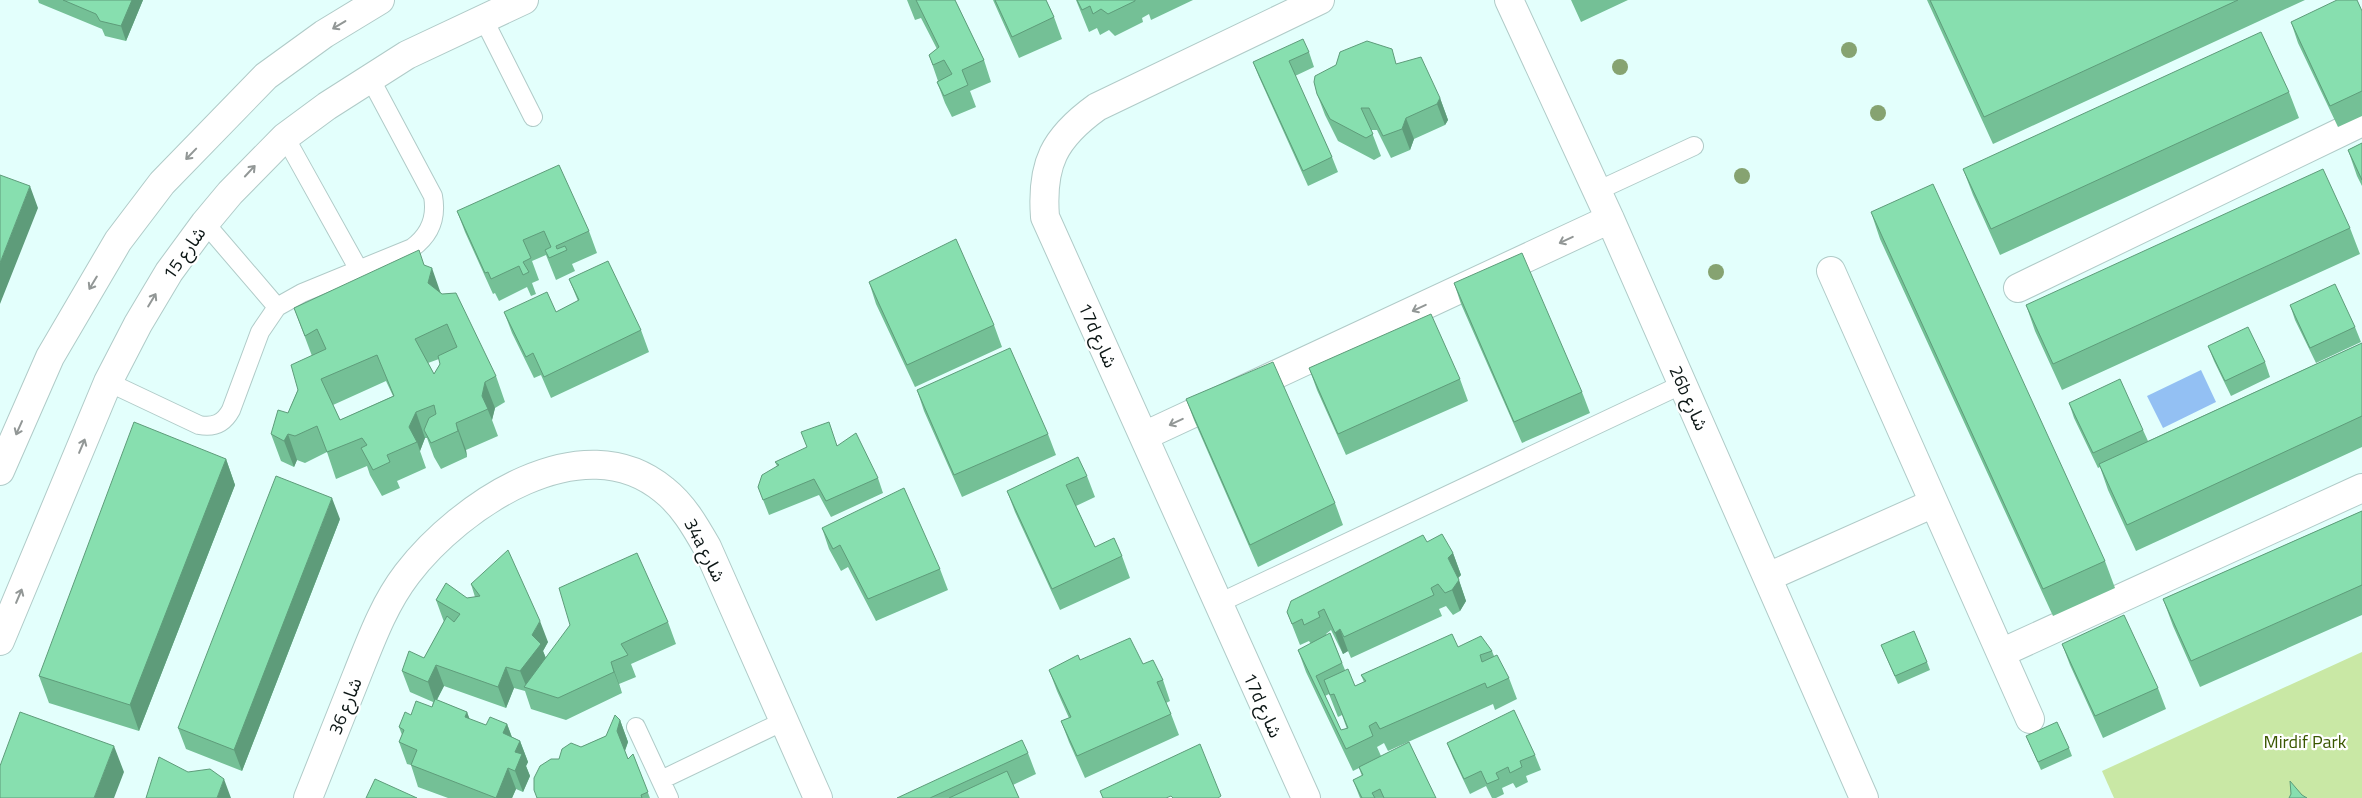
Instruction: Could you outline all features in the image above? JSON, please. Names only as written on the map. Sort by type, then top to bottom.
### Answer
[{"type":"street","points":[[0,471],[60,340],[118,241],[162,183],[266,76],[324,34],[380,0]]},
{"type":"street","name":"شارع 15","points":[[0,641],[108,382],[138,324],[169,272],[230,192],[285,137],[370,78],[407,55],[524,0]]},
{"type":"street","name":"17d شارع","points":[[1306,798],[1045,217],[1043,191],[1048,166],[1060,142],[1071,129],[1097,107],[1320,0]]},
{"type":"street","name":"26b شارع","points":[[1509,0],[1598,191],[1768,577],[1862,798]]},
{"type":"street","points":[[2018,288],[2362,122]]},
{"type":"street","points":[[1144,436],[1610,219]]},
{"type":"street","points":[[1831,271],[2030,719]]},
{"type":"street","name":"34a شارع","points":[[382,615],[407,574],[438,538],[475,508],[516,484],[561,467],[597,464],[632,472],[664,489],[688,515],[707,547],[818,798]]},
{"type":"street","points":[[2000,654],[2362,488]]},
{"type":"street","points":[[1768,577],[1934,503]]},
{"type":"street","name":"شارع 36","points":[[308,798],[382,615]]},
{"type":"lane","points":[[484,18],[533,117]]},
{"type":"lane","points":[[108,382],[199,425],[209,427],[219,424],[231,410],[260,332],[277,307],[302,292],[412,248],[422,241],[433,220],[435,208],[429,185],[370,78]]},
{"type":"lane","points":[[285,137],[360,270]]},
{"type":"lane","points":[[1598,191],[1694,146]]},
{"type":"lane","points":[[205,223],[277,307]]},
{"type":"lane","points":[[1218,604],[1683,384]]},
{"type":"lane","points":[[661,780],[784,721]]},
{"type":"lane","points":[[636,727],[669,798]]},
{"type":"green space","name":"Mirdif Park","points":[[2362,652],[2362,798],[2114,798],[2102,771]]},
{"type":"water","points":[[2201,370],[2216,402],[2163,428],[2147,396]]},
{"type":"building","points":[[63,0],[132,0],[121,26],[100,21],[96,14]]},
{"type":"building","points":[[916,0],[955,0],[984,60],[962,70],[968,85],[944,96],[937,82],[952,74],[944,60],[933,65],[929,55],[939,47]]},
{"type":"building","points":[[995,0],[1046,0],[1054,17],[1012,37]]},
{"type":"building","points":[[1077,0],[1135,1],[1108,14],[1101,9],[1093,14],[1090,6],[1082,10]]},
{"type":"building","points":[[1930,0],[2238,0],[1984,117]]},
{"type":"building","points":[[2337,0],[2357,0],[2362,11],[2362,91],[2330,106],[2291,22]]},
{"type":"building","points":[[2261,32],[2289,92],[1991,229],[1963,169]]},
{"type":"building","points":[[1303,39],[1309,52],[1289,61],[1332,157],[1303,171],[1253,62]]},
{"type":"building","points":[[1367,41],[1392,49],[1396,64],[1421,57],[1440,98],[1437,104],[1406,118],[1402,129],[1383,136],[1369,108],[1361,108],[1373,134],[1366,138],[1330,119],[1317,94],[1314,82],[1315,76],[1336,65],[1340,52]]},
{"type":"building","points":[[2362,143],[2362,180],[2348,150]]},
{"type":"building","points":[[559,165],[589,231],[556,246],[557,249],[565,246],[567,250],[549,258],[545,250],[551,247],[544,231],[523,240],[531,258],[523,262],[529,272],[523,275],[519,266],[491,279],[488,272],[485,273],[457,211]]},
{"type":"building","points":[[2323,169],[2350,228],[2053,364],[2026,305]]},
{"type":"building","points":[[0,175],[30,186],[0,263]]},
{"type":"building","points":[[1933,184],[2105,561],[2043,589],[1871,212]]},
{"type":"building","points":[[956,239],[994,325],[907,365],[869,282]]},
{"type":"building","points":[[419,250],[424,265],[432,268],[428,283],[442,294],[456,293],[496,376],[485,382],[482,396],[488,409],[456,423],[458,431],[431,443],[424,430],[429,418],[436,414],[434,405],[416,412],[409,427],[417,442],[387,455],[390,462],[373,470],[361,448],[367,445],[362,438],[327,452],[317,426],[295,436],[288,434],[284,441],[271,434],[278,410],[288,413],[298,390],[291,365],[326,349],[317,329],[305,336],[294,308]],"holes":[[[447,324],[457,347],[438,356],[440,364],[434,374],[415,339]],[[377,355],[394,396],[340,420],[321,379]]]},
{"type":"building","points":[[1522,253],[1582,392],[1514,422],[1454,283]]},
{"type":"building","points":[[608,261],[641,330],[544,377],[533,353],[526,357],[504,312],[547,292],[556,312],[579,300],[569,279]]},
{"type":"building","points":[[2335,284],[2355,327],[2310,348],[2290,305]]},
{"type":"building","points":[[1431,314],[1460,379],[1338,434],[1309,368]]},
{"type":"building","points":[[2248,327],[2265,362],[2225,381],[2208,346]]},
{"type":"building","points":[[2362,343],[2362,416],[2127,525],[2099,464]]},
{"type":"building","points":[[1010,348],[1048,434],[954,475],[917,390]]},
{"type":"building","points":[[1273,362],[1335,503],[1250,545],[1186,399]]},
{"type":"building","points":[[2120,379],[2143,430],[2093,453],[2069,403]]},
{"type":"building","points":[[134,422],[226,459],[130,705],[39,676]]},
{"type":"building","points":[[829,422],[837,446],[856,433],[878,478],[826,501],[814,479],[763,500],[758,487],[762,475],[779,465],[775,462],[807,447],[801,432]]},
{"type":"building","points":[[1078,457],[1087,476],[1066,485],[1095,547],[1114,538],[1122,556],[1052,589],[1007,491]]},
{"type":"building","points":[[276,476],[332,498],[234,750],[178,728]]},
{"type":"building","points":[[904,488],[940,569],[868,599],[840,545],[833,549],[822,528]]},
{"type":"building","points":[[2362,511],[2362,585],[2191,661],[2163,599]]},
{"type":"building","points":[[1442,534],[1453,553],[1448,558],[1459,580],[1452,590],[1445,593],[1438,584],[1431,588],[1434,595],[1344,637],[1340,629],[1335,633],[1324,609],[1318,612],[1320,617],[1304,625],[1302,619],[1292,624],[1287,612],[1291,601],[1423,535],[1427,542]]},
{"type":"building","points":[[508,550],[540,621],[532,635],[541,644],[520,671],[506,667],[498,687],[436,665],[428,682],[402,671],[409,651],[424,658],[447,616],[454,622],[460,614],[436,600],[446,583],[467,598],[480,596],[471,584]]},
{"type":"building","points":[[637,553],[668,622],[621,644],[628,655],[611,662],[614,672],[558,698],[524,687],[570,625],[559,588]]},
{"type":"building","points":[[2124,615],[2158,688],[2095,716],[2062,644]]},
{"type":"building","points":[[1914,631],[1927,662],[1895,676],[1881,645]]},
{"type":"building","points":[[1330,633],[1342,663],[1316,676],[1341,730],[1348,728],[1334,694],[1330,695],[1324,680],[1348,669],[1355,686],[1366,681],[1361,675],[1452,634],[1458,647],[1481,636],[1492,651],[1480,655],[1482,662],[1497,655],[1509,678],[1487,688],[1485,683],[1380,729],[1376,722],[1369,726],[1373,736],[1346,749],[1298,650]]},
{"type":"building","points":[[1130,638],[1143,664],[1153,660],[1163,680],[1157,682],[1171,714],[1077,756],[1061,721],[1071,717],[1049,670],[1078,655],[1080,660]]},
{"type":"building","points":[[435,699],[467,712],[465,717],[486,725],[490,717],[507,724],[503,733],[520,741],[515,752],[522,754],[515,771],[508,768],[496,798],[411,765],[417,750],[399,742],[404,730],[399,727],[405,712],[411,715],[416,701],[432,707]]},
{"type":"building","points":[[1514,710],[1535,755],[1520,761],[1522,767],[1510,773],[1508,767],[1496,773],[1499,779],[1487,784],[1481,771],[1464,779],[1447,743]]},
{"type":"building","points":[[20,712],[114,746],[94,798],[0,798],[0,766]]},
{"type":"building","points":[[615,715],[620,720],[617,731],[628,759],[633,754],[648,792],[641,795],[642,798],[537,798],[534,790],[534,778],[540,766],[551,759],[559,759],[562,749],[571,743],[581,747],[606,736]]},
{"type":"building","points":[[2057,722],[2069,748],[2038,762],[2026,736]]},
{"type":"building","points":[[1022,740],[1028,753],[930,798],[897,798]]},
{"type":"building","points":[[1409,742],[1436,798],[1384,798],[1380,789],[1372,793],[1375,798],[1362,798],[1353,780],[1363,775],[1359,767]]},
{"type":"building","points":[[1200,744],[1221,796],[1218,798],[1173,798],[1171,796],[1166,798],[1103,798],[1100,791]]},
{"type":"building","points":[[159,757],[188,772],[210,769],[224,779],[217,798],[146,798]]},
{"type":"building","points":[[1007,771],[1019,798],[949,798]]},
{"type":"building","points":[[375,779],[417,798],[366,798]]},
{"type":"building","points":[[2290,781],[2307,798],[2289,798],[2291,794]]}]
